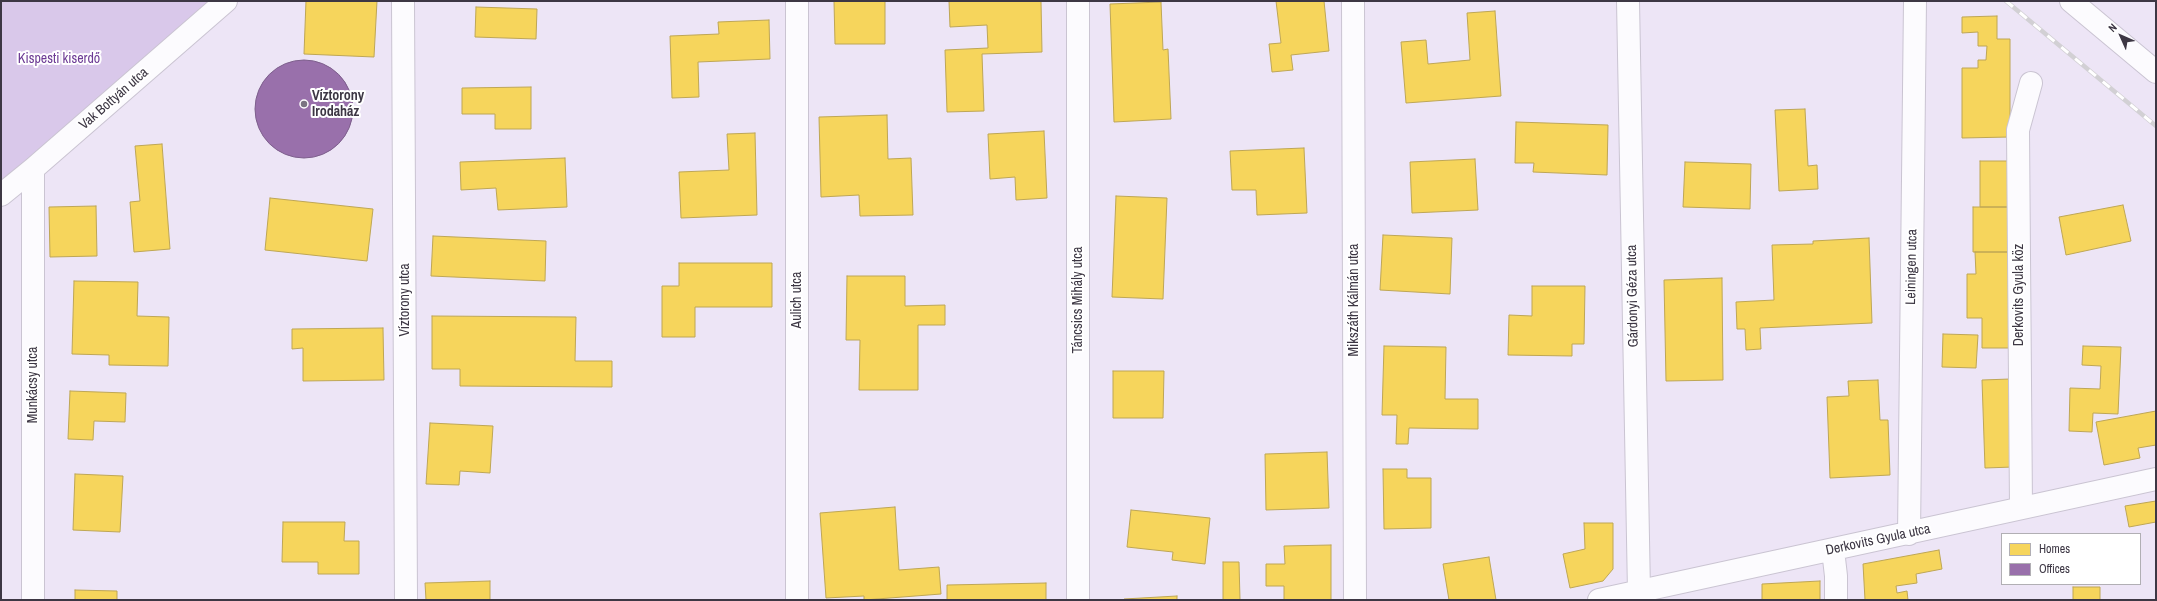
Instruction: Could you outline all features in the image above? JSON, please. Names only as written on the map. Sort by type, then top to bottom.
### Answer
[{"type":"street","name":"Vak Bottyán utca","points":[[1,195],[33,169],[226,1]]},
{"type":"street","name":"Víztorony utca","points":[[403,1],[406,600]]},
{"type":"street","name":"Aulich utca","points":[[797,1],[797,600]]},
{"type":"street","name":"Táncsics Mihály utca","points":[[1078,1],[1078,600]]},
{"type":"street","name":"Mikszáth Kálmán utca","points":[[1353,1],[1355,600]]},
{"type":"street","name":"Gárdonyi Géza utca","points":[[1628,1],[1639,592]]},
{"type":"street","name":"Leiningen utca","points":[[1909,534],[1915,1]]},
{"type":"street","points":[[2071,1],[2156,72]]},
{"type":"street","name":"Derkovits Gyula köz","points":[[2021,508],[2018,130],[2031,83]]},
{"type":"street","name":"Munkácsy utca","points":[[33,169],[33,600]]},
{"type":"street","name":"Derkovits Gyula utca","points":[[1599,600],[2156,480]]},
{"type":"street","points":[[1833,550],[1836,576],[1836,600]]},
{"type":"green space","name":"Kispesti kiserdő","points":[[1,1],[221,1],[1,181]]},
{"type":"building: Homes","points":[[306,1],[377,1],[374,57],[304,54]]},
{"type":"building: Homes","points":[[834,1],[885,1],[885,44],[835,44]]},
{"type":"building: Homes","points":[[949,1],[1041,1],[1042,52],[982,54],[984,111],[947,112],[945,50],[988,48],[987,25],[950,27]]},
{"type":"building: Homes","points":[[1276,1],[1324,1],[1329,51],[1291,55],[1293,70],[1272,72],[1269,44],[1281,43]]},
{"type":"building: Homes","points":[[1161,2],[1163,50],[1168,49],[1171,119],[1114,122],[1110,4]]},
{"type":"building: Homes","points":[[476,7],[537,9],[536,39],[475,37]]},
{"type":"building: Homes","points":[[1495,11],[1501,96],[1406,103],[1401,42],[1426,40],[1428,64],[1470,60],[1467,13]]},
{"type":"building: Homes","points":[[1997,16],[1997,39],[2010,39],[2010,137],[1962,138],[1962,68],[1978,68],[1978,60],[1986,60],[1987,46],[1978,46],[1978,32],[1962,33],[1962,17]]},
{"type":"building: Homes","points":[[769,20],[770,59],[698,62],[699,97],[672,98],[670,36],[719,34],[718,22]]},
{"type":"building: Homes","points":[[531,87],[531,129],[495,129],[495,114],[462,114],[462,88]]},
{"type":"building: Homes","points":[[1805,109],[1808,166],[1817,165],[1818,189],[1779,191],[1775,110]]},
{"type":"building: Homes","points":[[887,115],[888,159],[911,158],[913,215],[860,216],[859,195],[821,197],[819,117]]},
{"type":"building: Homes","points":[[1516,122],[1608,125],[1607,175],[1533,172],[1534,163],[1515,163]]},
{"type":"building: Homes","points":[[1044,131],[1047,198],[1016,200],[1015,177],[990,179],[988,134]]},
{"type":"building: Homes","points":[[755,133],[757,215],[681,218],[679,172],[729,170],[727,134]]},
{"type":"building: Homes","points":[[162,144],[170,249],[134,252],[130,202],[140,201],[135,146]]},
{"type":"building: Homes","points":[[1304,148],[1307,213],[1257,215],[1256,190],[1232,190],[1230,151]]},
{"type":"building: Homes","points":[[565,158],[567,207],[498,210],[496,188],[461,190],[460,162]]},
{"type":"building: Homes","points":[[1475,159],[1478,210],[1412,213],[1410,162]]},
{"type":"building: Homes","points":[[1980,161],[2009,161],[2009,207],[1980,207]]},
{"type":"building: Homes","points":[[1685,162],[1751,164],[1750,209],[1683,207]]},
{"type":"building: Homes","points":[[1116,196],[1167,198],[1163,299],[1112,297]]},
{"type":"building: Homes","points":[[270,198],[373,209],[367,261],[265,250]]},
{"type":"building: Homes","points":[[2123,205],[2131,241],[2066,255],[2059,217]]},
{"type":"building: Homes","points":[[96,206],[97,256],[50,257],[49,207]]},
{"type":"building: Homes","points":[[1973,207],[2009,207],[2009,252],[1973,252]]},
{"type":"building: Homes","points":[[1383,235],[1452,238],[1450,294],[1380,290]]},
{"type":"building: Homes","points":[[433,236],[546,241],[545,281],[431,276]]},
{"type":"building: Homes","points":[[1869,238],[1872,323],[1760,328],[1761,349],[1746,350],[1745,329],[1737,329],[1736,302],[1774,300],[1772,245],[1813,244],[1813,241]]},
{"type":"building: Homes","points":[[1975,252],[2010,252],[2010,348],[1982,348],[1982,318],[1967,318],[1967,274],[1976,274]]},
{"type":"building: Homes","points":[[679,263],[772,263],[772,307],[695,307],[695,337],[662,337],[662,286],[679,286]]},
{"type":"building: Homes","points":[[847,276],[905,276],[905,306],[945,305],[945,325],[918,325],[918,390],[859,390],[860,340],[846,340]]},
{"type":"building: Homes","points":[[1722,278],[1723,380],[1666,381],[1664,280]]},
{"type":"building: Homes","points":[[74,281],[138,282],[137,316],[169,317],[168,366],[109,365],[109,355],[72,354]]},
{"type":"building: Homes","points":[[1532,286],[1585,286],[1584,344],[1572,344],[1572,356],[1508,355],[1509,315],[1532,316]]},
{"type":"building: Homes","points":[[432,316],[576,317],[575,361],[612,361],[612,387],[460,386],[460,369],[432,369]]},
{"type":"building: Homes","points":[[383,328],[384,380],[303,381],[303,348],[292,349],[292,329]]},
{"type":"building: Homes","points":[[1943,334],[1978,335],[1976,368],[1942,367]]},
{"type":"building: Homes","points":[[1384,346],[1446,347],[1445,399],[1478,399],[1478,429],[1409,428],[1408,444],[1396,444],[1397,415],[1382,415]]},
{"type":"building: Homes","points":[[2083,346],[2121,347],[2118,414],[2093,413],[2092,432],[2069,431],[2070,388],[2100,389],[2101,366],[2082,365]]},
{"type":"building: Homes","points":[[1113,371],[1164,371],[1163,418],[1113,418]]},
{"type":"building: Homes","points":[[2010,379],[2013,467],[1985,468],[1982,380]]},
{"type":"building: Homes","points":[[1878,380],[1880,420],[1888,420],[1890,475],[1830,478],[1827,397],[1849,396],[1848,381]]},
{"type":"building: Homes","points":[[70,391],[126,393],[125,422],[94,421],[93,440],[68,439]]},
{"type":"building: Homes","points":[[2156,411],[2156,445],[2138,448],[2140,458],[2104,465],[2096,422]]},
{"type":"building: Homes","points":[[430,423],[493,426],[490,473],[460,471],[459,485],[426,484]]},
{"type":"building: Homes","points":[[1327,452],[1329,508],[1266,510],[1265,454]]},
{"type":"building: Homes","points":[[1383,469],[1407,469],[1407,478],[1431,478],[1431,528],[1384,529]]},
{"type":"building: Homes","points":[[75,474],[123,476],[120,532],[73,530]]},
{"type":"building: Homes","points":[[2156,501],[2156,522],[2129,527],[2125,506]]},
{"type":"building: Homes","points":[[895,507],[899,570],[939,567],[941,594],[864,600],[864,596],[826,598],[820,513]]},
{"type":"building: Homes","points":[[1131,510],[1210,518],[1205,564],[1172,560],[1173,552],[1127,547]]},
{"type":"building: Homes","points":[[283,522],[345,522],[344,541],[359,541],[359,574],[318,574],[318,562],[282,562]]},
{"type":"building: Homes","points":[[1584,523],[1613,523],[1613,569],[1603,581],[1570,588],[1563,554],[1585,549]]},
{"type":"building: Homes","points":[[1331,545],[1331,600],[1284,600],[1284,586],[1266,586],[1266,564],[1285,564],[1284,546]]},
{"type":"building: Homes","points":[[1939,550],[1942,569],[1916,574],[1917,583],[1896,586],[1897,593],[1907,591],[1908,600],[1865,600],[1863,564]]},
{"type":"building: Homes","points":[[1489,557],[1496,600],[1449,600],[1443,564]]},
{"type":"building: Homes","points":[[1223,562],[1239,562],[1240,600],[1223,600]]},
{"type":"building: Homes","points":[[490,581],[490,600],[426,600],[425,583]]},
{"type":"building: Homes","points":[[1820,581],[1820,600],[1762,600],[1762,584]]},
{"type":"building: Homes","points":[[1046,583],[1046,600],[947,600],[947,585]]},
{"type":"building: Homes","points":[[2073,587],[2100,587],[2100,600],[2073,600]]},
{"type":"building: Homes","points":[[75,590],[117,591],[117,600],[75,600]]},
{"type":"building: Homes","points":[[1177,596],[1177,600],[1124,600],[1124,599]]},
{"type":"building: Offices","name":"Víztorony Irodaház","points":[[304,60],[323,64],[339,74],[349,90],[353,109],[349,128],[339,144],[323,154],[304,158],[285,154],[269,144],[259,128],[255,109],[259,90],[269,74],[285,64]]},
{"type":"railway","points":[[2006,1],[2156,126]]},
{"type":"place","name":"Víztorony Irodaház","points":[[304,104]]}]
